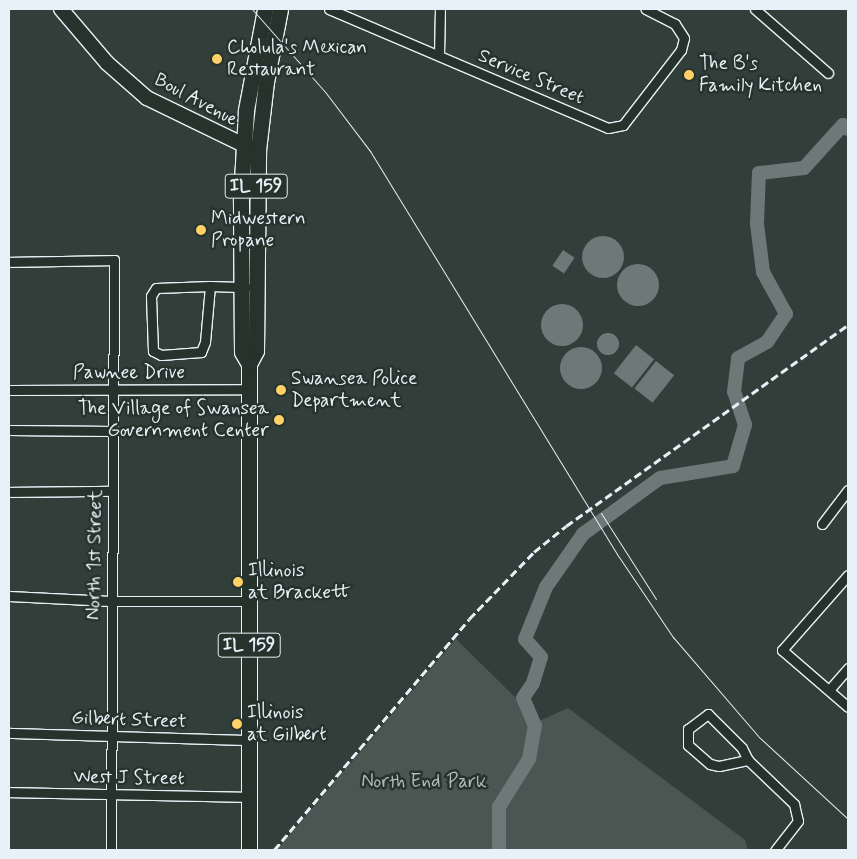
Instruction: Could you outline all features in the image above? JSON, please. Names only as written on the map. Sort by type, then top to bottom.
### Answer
[{"type":"main road","name":"IL 159","points":[[249,287],[243,145],[250,88],[265,9]]},
{"type":"main road","name":"IL 159","points":[[249,850],[249,364],[242,352],[249,287],[258,150],[266,82],[280,9]]},
{"type":"street","name":"Boul Avenue","points":[[61,9],[107,62],[134,88],[165,109],[258,150]]},
{"type":"street","name":"Service Street","points":[[329,9],[608,128],[623,125],[681,50],[684,38],[674,24],[646,9]]},
{"type":"street","points":[[439,55],[440,9]]},
{"type":"street","points":[[755,9],[828,73]]},
{"type":"street","name":"North 1st Street","points":[[9,262],[114,260],[110,601],[111,850]]},
{"type":"street","points":[[210,286],[205,342],[200,352],[161,355],[153,351],[151,296],[156,288],[210,286],[249,287]]},
{"type":"street","name":"Pawnee Drive","points":[[9,390],[248,389]]},
{"type":"street","points":[[9,430],[112,431]]},
{"type":"street","points":[[822,524],[848,490]]},
{"type":"street","points":[[9,492],[112,491]]},
{"type":"street","points":[[848,575],[782,650],[848,707]]},
{"type":"street","points":[[9,596],[110,601],[248,601]]},
{"type":"street","points":[[829,690],[848,668]]},
{"type":"street","points":[[748,760],[714,766],[688,745],[688,729],[705,714],[711,716],[742,748],[748,760],[797,810],[796,825],[775,850]]},
{"type":"street","name":"Gilbert Street","points":[[9,733],[249,740]]},
{"type":"street","name":"West J Street","points":[[9,792],[249,797]]},
{"type":"green space","name":"North End Park","points":[[456,639],[539,721],[568,708],[745,840],[748,850],[277,850]]},
{"type":"shaded area","points":[[603,236],[618,242],[624,257],[618,272],[603,278],[588,272],[582,257],[588,242]]},
{"type":"shaded area","points":[[563,250],[575,258],[564,274],[552,266]]},
{"type":"shaded area","points":[[638,264],[653,270],[659,285],[653,300],[638,306],[623,300],[617,285],[623,270]]},
{"type":"shaded area","points":[[562,304],[577,310],[583,325],[577,340],[562,346],[547,340],[541,325],[547,310]]},
{"type":"shaded area","points":[[608,333],[618,340],[619,344],[612,354],[608,355],[598,348],[597,344],[604,334]]},
{"type":"shaded area","points":[[636,345],[654,359],[632,388],[614,373]]},
{"type":"shaded area","points":[[581,347],[596,353],[602,368],[596,383],[581,389],[566,383],[560,368],[566,353]]},
{"type":"shaded area","points":[[656,361],[674,375],[653,403],[634,389]]},
{"type":"waterway","points":[[499,850],[499,807],[529,759],[535,726],[523,698],[533,683],[541,657],[525,639],[546,587],[583,534],[660,478],[733,466],[745,425],[734,392],[738,358],[767,342],[786,314],[763,272],[757,224],[759,173],[804,168],[843,125],[848,129]]},
{"type":"tram line","points":[[252,9],[326,93],[370,151],[619,557],[673,637],[760,738],[848,819]]},
{"type":"tram line","points":[[601,513],[656,599]]},
{"type":"railway","points":[[274,850],[469,619],[534,552],[566,526],[848,325]]},
{"type":"place","name":"Cholula's Mexican Restaurant","points":[[217,59]]},
{"type":"place","name":"The B's Family Kitchen","points":[[689,75]]},
{"type":"place","name":"Midwestern Propane","points":[[201,230]]},
{"type":"place","name":"Swansea Police Department","points":[[281,390]]},
{"type":"place","name":"The Village of Swansea Government Center","points":[[279,420]]},
{"type":"place","name":"Illinois at Brackett","points":[[238,582]]},
{"type":"place","name":"Illinois at Gilbert","points":[[237,724]]}]
